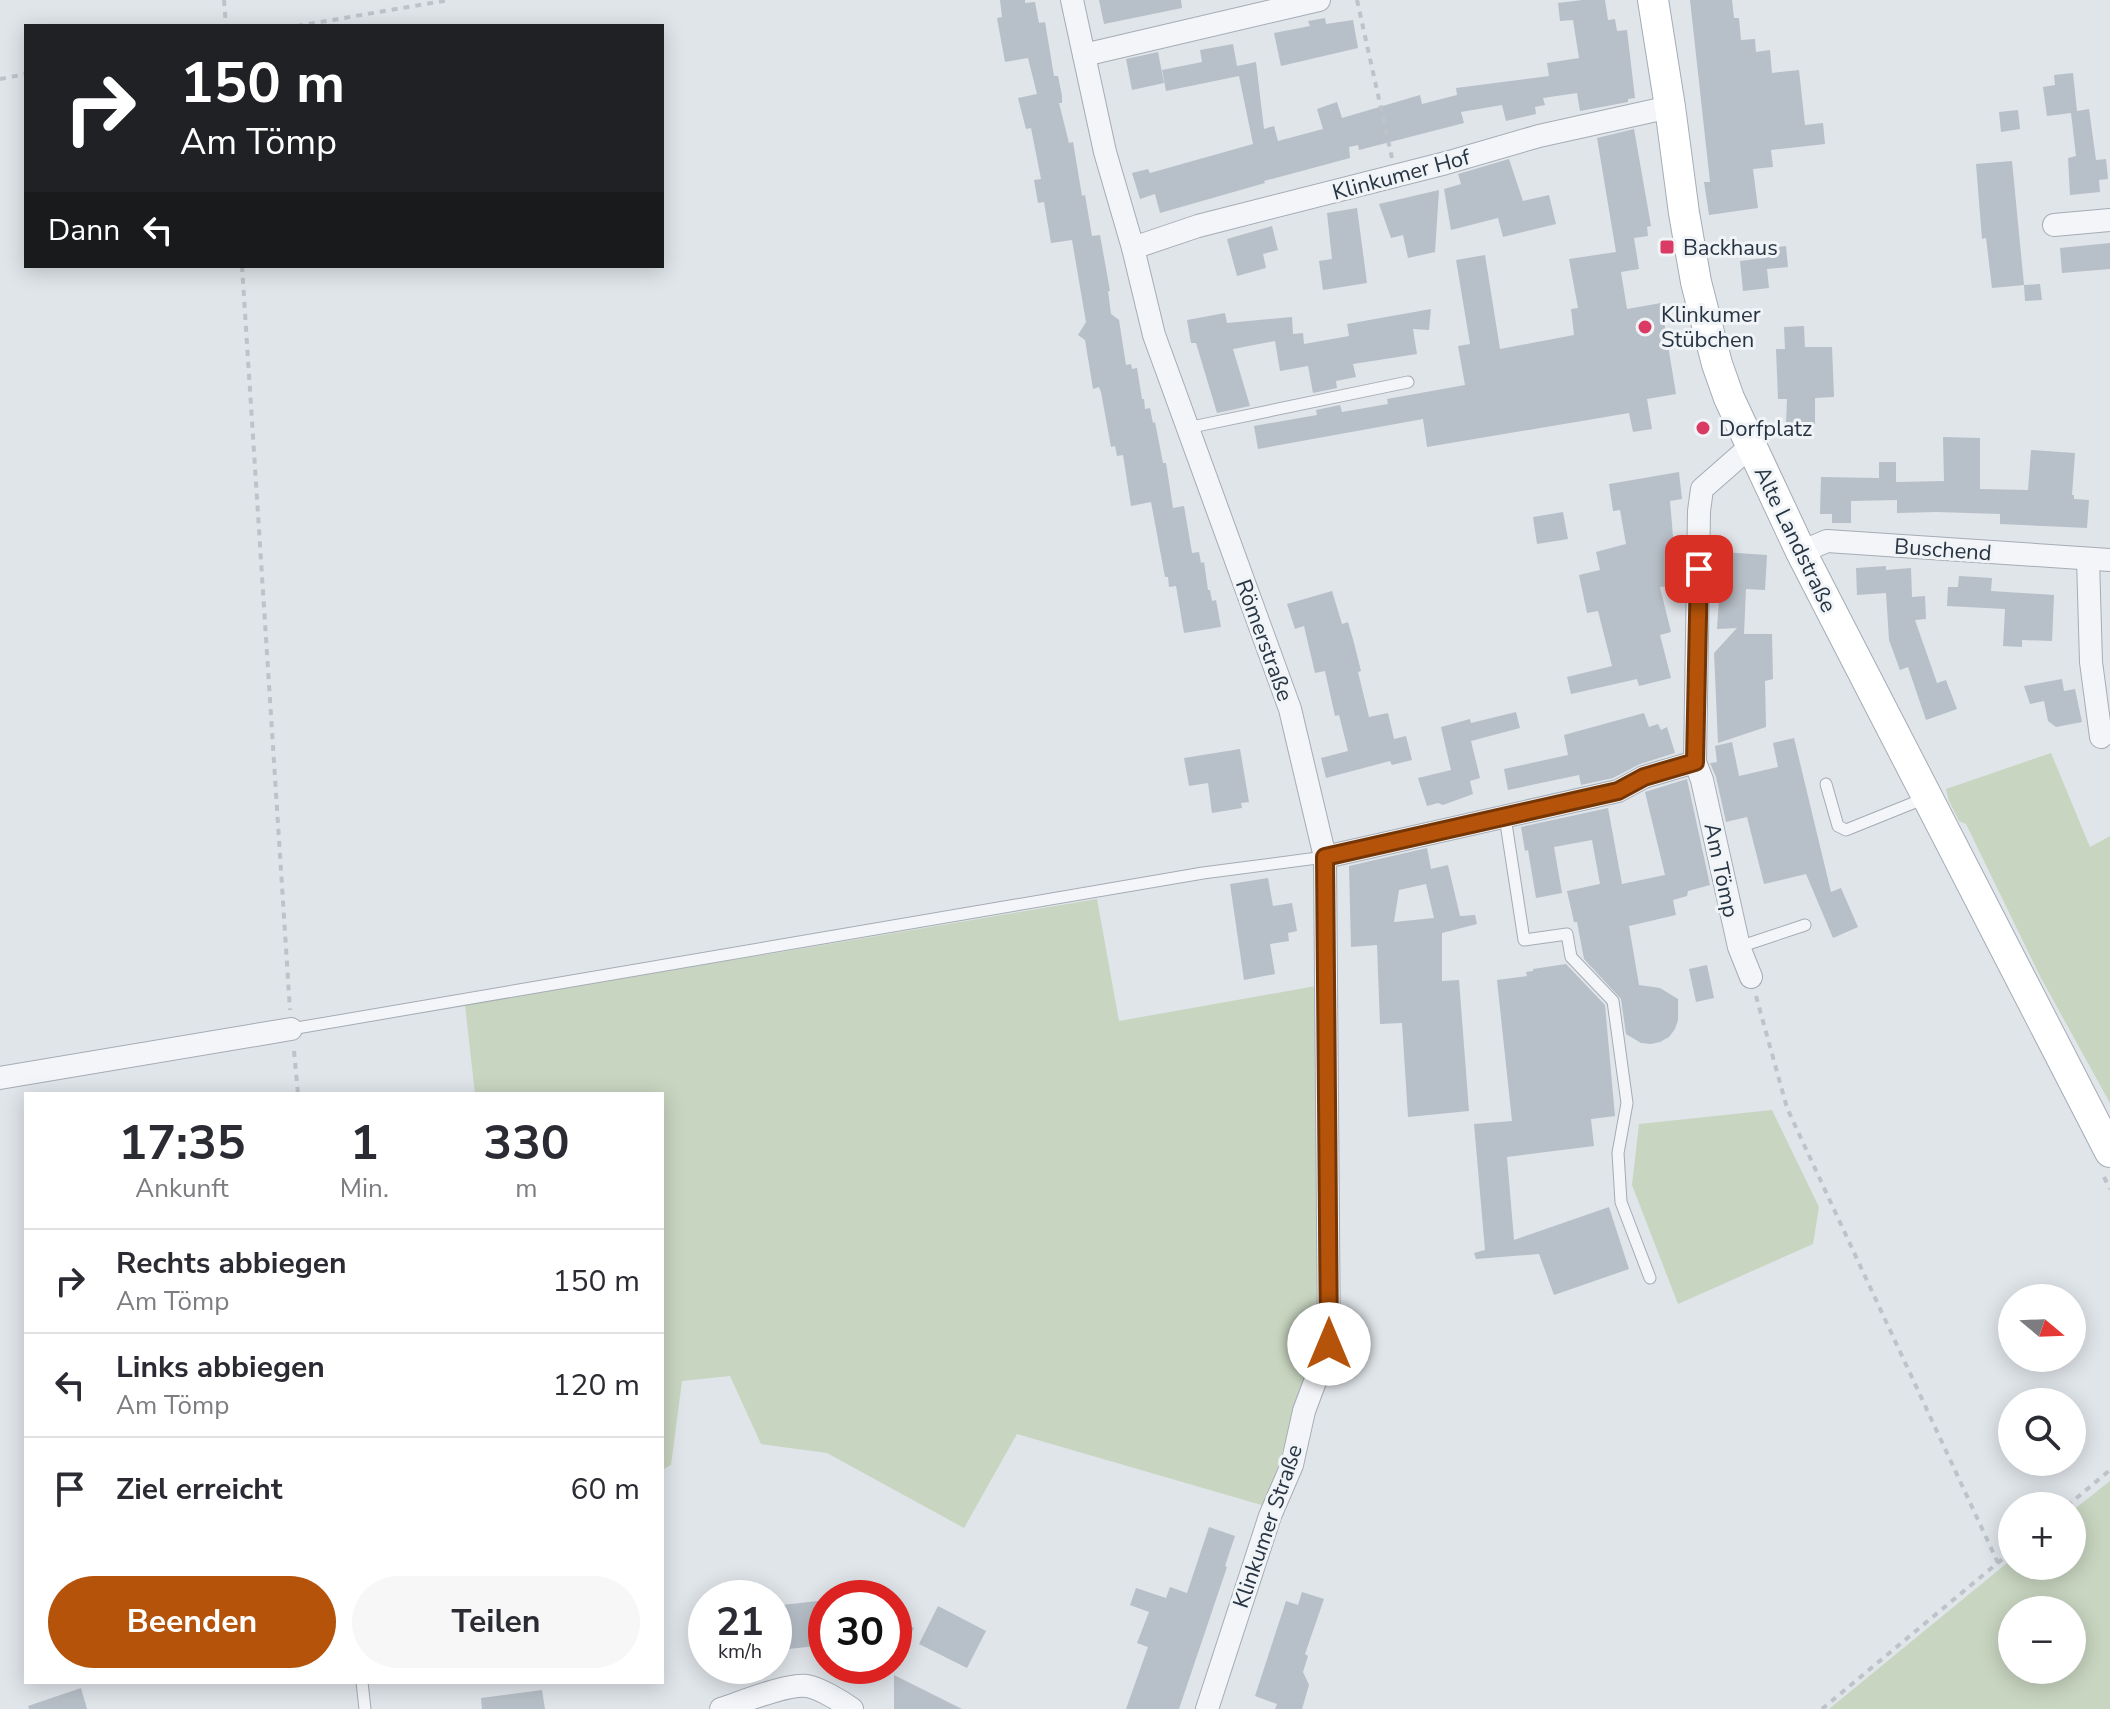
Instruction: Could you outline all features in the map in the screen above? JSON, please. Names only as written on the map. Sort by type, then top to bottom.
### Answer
[{"type":"main road","name":"Alte Landstraße","points":[[1653,0],[1684,213],[1706,327],[1729,398],[1801,552],[2110,1152]]},
{"type":"street","name":"Römerstraße","points":[[1072,0],[1105,152],[1154,335],[1290,709],[1325,857]]},
{"type":"street","points":[[1084,55],[1319,0]]},
{"type":"street","name":"Klinkumer Hof","points":[[1133,248],[1198,226],[1539,136],[1670,107]]},
{"type":"street","points":[[2054,225],[2110,220]]},
{"type":"street","name":"Am Tömp","points":[[1751,446],[1702,489],[1699,511],[1695,762],[1702,780],[1739,947],[1751,977]]},
{"type":"street","name":"Buschend","points":[[1801,552],[1827,541],[2099,560],[2091,662],[2101,737]]},
{"type":"street","points":[[1325,857],[1618,791],[1644,777],[1695,762]]},
{"type":"street","name":"Klinkumer Straße","points":[[1207,1709],[1270,1516],[1292,1465],[1304,1411],[1329,1344],[1325,857]]},
{"type":"street","points":[[0,1078],[291,1029]]},
{"type":"street","points":[[721,1709],[785,1688],[807,1686],[842,1701],[852,1709]]},
{"type":"lane","points":[[1186,429],[1408,382]]},
{"type":"lane","points":[[1826,784],[1838,826],[1846,830],[1928,797]]},
{"type":"lane","points":[[1505,817],[1524,940],[1567,934],[1571,957],[1613,1001],[1627,1103],[1618,1153],[1621,1202],[1650,1278]]},
{"type":"lane","points":[[291,1029],[1106,889],[1325,857]]},
{"type":"lane","points":[[1739,947],[1805,925]]},
{"type":"lane","points":[[362,1684],[365,1709]]},
{"type":"path","points":[[224,0],[226,24]]},
{"type":"path","points":[[309,24],[449,0]]},
{"type":"path","points":[[1357,0],[1396,176]]},
{"type":"path","points":[[0,79],[24,74]]},
{"type":"path","points":[[242,268],[291,1029],[298,1092]]},
{"type":"path","points":[[1751,977],[1787,1108],[1998,1563],[1822,1709]]},
{"type":"path","points":[[2084,1492],[2110,1470]]},
{"type":"green space","points":[[2051,753],[2090,847],[2110,836],[2110,1103],[2041,978],[1966,824],[1959,821],[1946,789]]},
{"type":"green space","points":[[1097,899],[1119,1021],[1316,986],[1321,1260],[1316,1340],[1265,1506],[1017,1434],[964,1528],[827,1453],[761,1444],[730,1376],[682,1381],[671,1465],[664,1469],[664,1092],[475,1092],[465,1005]]},
{"type":"green space","points":[[1772,1110],[1819,1207],[1813,1244],[1678,1304],[1632,1185],[1639,1124]]},
{"type":"green space","points":[[2110,1481],[2110,1709],[1829,1709],[1998,1570],[1998,1580],[2086,1580],[2086,1500]]},
{"type":"building","points":[[1000,0],[1035,2],[1039,23],[1045,22],[1054,76],[1058,76],[1062,96],[1062,103],[1059,103],[1069,143],[1073,142],[1092,236],[1100,235],[1111,314],[1119,320],[1126,365],[1137,368],[1145,409],[1150,408],[1163,463],[1166,463],[1173,508],[1184,506],[1192,553],[1199,552],[1201,563],[1204,562],[1208,590],[1212,601],[1216,600],[1221,627],[1184,633],[1176,586],[1169,587],[1168,577],[1165,577],[1151,502],[1131,506],[1123,455],[1117,456],[1115,446],[1111,447],[1101,392],[1099,387],[1093,389],[1085,340],[1078,335],[1086,322],[1072,240],[1051,243],[1044,202],[1038,203],[1034,180],[1041,179],[1031,128],[1026,129],[1018,98],[1037,94],[1028,58],[1005,62],[997,18],[1002,17]]},
{"type":"building","points":[[1099,0],[1181,0],[1182,8],[1104,24]]},
{"type":"building","points":[[1605,0],[1608,20],[1615,19],[1617,31],[1627,30],[1635,98],[1628,99],[1628,102],[1580,111],[1577,93],[1543,98],[1545,105],[1535,107],[1536,114],[1506,121],[1502,105],[1461,112],[1464,123],[1359,150],[1358,145],[1349,147],[1350,158],[1160,213],[1155,194],[1140,199],[1132,173],[1148,169],[1150,173],[1253,144],[1239,76],[1166,91],[1162,70],[1202,62],[1200,50],[1233,44],[1237,66],[1256,62],[1264,129],[1274,126],[1278,141],[1323,129],[1317,109],[1337,102],[1342,118],[1420,95],[1422,104],[1457,95],[1456,88],[1549,76],[1547,63],[1579,58],[1573,20],[1560,21],[1558,3]]},
{"type":"building","points":[[1690,0],[1732,0],[1734,18],[1739,18],[1741,40],[1755,39],[1756,52],[1770,50],[1772,73],[1799,70],[1805,125],[1823,123],[1825,144],[1771,150],[1773,167],[1753,169],[1758,208],[1709,215],[1704,182],[1710,182]]},
{"type":"building","points":[[1325,18],[1326,24],[1353,20],[1358,48],[1281,66],[1274,33],[1310,26],[1308,21]]},
{"type":"building","points":[[1158,52],[1164,83],[1132,90],[1126,59]]},
{"type":"building","points":[[2073,73],[2077,111],[2089,109],[2096,160],[2106,159],[2108,179],[2099,180],[2100,192],[2070,195],[2068,158],[2076,156],[2071,113],[2047,116],[2043,87],[2055,85],[2054,75]]},
{"type":"building","points":[[2018,110],[2020,129],[2001,132],[1999,112]]},
{"type":"building","points":[[1634,129],[1651,226],[1647,227],[1648,236],[1634,238],[1639,269],[1621,272],[1627,309],[1661,303],[1676,394],[1647,399],[1652,429],[1633,432],[1629,413],[1427,447],[1423,419],[1258,449],[1254,426],[1317,415],[1316,410],[1340,405],[1342,412],[1388,404],[1387,399],[1465,385],[1458,346],[1470,344],[1456,260],[1485,255],[1500,349],[1574,335],[1571,309],[1578,308],[1569,259],[1616,252],[1597,138]]},
{"type":"building","points":[[1509,159],[1523,201],[1549,195],[1556,224],[1503,237],[1498,218],[1451,230],[1444,189],[1461,184],[1458,174]]},
{"type":"building","points":[[2012,161],[2024,285],[1992,288],[1986,238],[1982,239],[1976,164]]},
{"type":"building","points":[[1439,190],[1435,252],[1408,258],[1403,235],[1391,238],[1379,204]]},
{"type":"building","points":[[1357,208],[1367,283],[1323,290],[1319,261],[1332,259],[1327,213]]},
{"type":"building","points":[[1272,226],[1278,250],[1263,254],[1266,268],[1237,276],[1227,239]]},
{"type":"building","points":[[2110,243],[2110,269],[2062,273],[2060,248]]},
{"type":"building","points":[[1786,246],[1788,267],[1767,269],[1769,288],[1743,291],[1740,261],[1765,258],[1764,249]]},
{"type":"building","points":[[2040,284],[2042,300],[2025,301],[2024,285]]},
{"type":"building","points":[[1431,309],[1429,330],[1413,329],[1417,354],[1353,364],[1356,377],[1336,381],[1337,388],[1313,393],[1308,366],[1280,371],[1275,341],[1233,349],[1250,406],[1217,413],[1196,343],[1191,343],[1187,320],[1225,313],[1227,323],[1292,317],[1293,334],[1303,333],[1304,344],[1349,336],[1347,324]]},
{"type":"building","points":[[1804,326],[1805,347],[1832,347],[1834,397],[1815,398],[1815,424],[1786,424],[1787,399],[1778,399],[1776,349],[1785,349],[1784,327]]},
{"type":"building","points":[[1943,437],[1980,438],[1980,489],[2028,490],[2031,450],[2075,453],[2072,495],[2074,499],[2089,500],[2087,528],[2000,524],[2000,514],[1897,513],[1897,500],[1851,501],[1851,523],[1832,523],[1832,514],[1820,514],[1821,477],[1879,478],[1879,462],[1896,462],[1896,482],[1944,481]]},
{"type":"building","points":[[1679,472],[1682,499],[1670,501],[1674,548],[1670,548],[1672,586],[1660,587],[1671,632],[1660,635],[1671,678],[1639,686],[1637,679],[1571,694],[1567,677],[1612,666],[1598,611],[1587,613],[1579,575],[1600,570],[1596,552],[1626,544],[1620,510],[1613,511],[1609,484]]},
{"type":"building","points":[[1563,512],[1568,539],[1537,544],[1533,517]]},
{"type":"building","points":[[1722,552],[1767,555],[1765,590],[1746,589],[1744,634],[1772,634],[1773,679],[1765,681],[1766,727],[1718,743],[1714,653],[1737,628],[1717,629]]},
{"type":"building","points":[[1886,566],[1886,570],[1911,568],[1912,597],[1925,596],[1926,619],[1915,620],[1937,683],[1946,680],[1957,709],[1926,720],[1908,667],[1900,670],[1889,640],[1886,593],[1857,595],[1856,568]]},
{"type":"building","points":[[1959,576],[1992,578],[1991,591],[2054,595],[2052,641],[2022,640],[2022,647],[2003,646],[2005,609],[1947,606],[1948,587],[1958,587]]},
{"type":"building","points":[[1332,591],[1342,624],[1348,622],[1369,717],[1388,713],[1394,739],[1406,736],[1412,760],[1392,765],[1390,761],[1326,778],[1321,758],[1348,751],[1339,715],[1335,716],[1325,671],[1315,673],[1304,626],[1295,629],[1287,604]]},
{"type":"building","points":[[2062,679],[2064,691],[2075,689],[2082,722],[2056,727],[2048,721],[2044,701],[2030,704],[2024,686]]},
{"type":"building","points":[[1516,712],[1520,728],[1471,741],[1480,778],[1470,781],[1473,794],[1443,805],[1427,806],[1418,778],[1451,770],[1441,727]]},
{"type":"building","points":[[1644,713],[1649,727],[1658,724],[1661,730],[1667,727],[1675,753],[1640,764],[1613,778],[1581,785],[1579,775],[1508,790],[1504,769],[1568,755],[1564,735]]},
{"type":"building","points":[[1794,738],[1831,892],[1841,888],[1858,927],[1833,938],[1806,874],[1764,884],[1747,817],[1726,822],[1710,763],[1717,762],[1715,746],[1732,742],[1739,776],[1778,767],[1773,743]]},
{"type":"building","points":[[1240,749],[1249,802],[1241,803],[1242,808],[1212,813],[1208,783],[1189,786],[1184,758]]},
{"type":"building","points":[[1687,779],[1710,885],[1688,891],[1687,896],[1673,900],[1676,915],[1629,926],[1639,985],[1660,988],[1678,999],[1678,1020],[1669,1037],[1651,1044],[1641,1043],[1626,1034],[1621,999],[1584,959],[1577,922],[1574,922],[1567,891],[1600,884],[1592,840],[1554,847],[1562,893],[1536,898],[1521,827],[1608,808],[1622,884],[1665,875],[1645,792]]},
{"type":"building","points":[[1427,848],[1431,869],[1448,865],[1460,916],[1475,915],[1477,924],[1442,933],[1442,981],[1459,980],[1469,1111],[1408,1117],[1402,1023],[1380,1024],[1377,945],[1351,947],[1349,866]],"holes":[[[1426,884],[1434,918],[1394,922],[1399,890]]]},
{"type":"building","points":[[1268,878],[1273,906],[1292,903],[1297,931],[1288,933],[1289,941],[1270,944],[1275,974],[1244,980],[1230,884]]},
{"type":"building","points":[[1566,964],[1605,1005],[1615,1116],[1591,1119],[1594,1146],[1507,1157],[1514,1240],[1609,1207],[1629,1269],[1554,1295],[1539,1254],[1476,1259],[1474,1253],[1485,1250],[1474,1124],[1512,1121],[1497,980],[1527,976],[1526,972],[1533,969]]},
{"type":"building","points":[[1707,965],[1714,998],[1696,1002],[1689,969]]},
{"type":"building","points":[[1209,1527],[1235,1536],[1179,1709],[1126,1709],[1148,1647],[1137,1643],[1149,1612],[1130,1605],[1136,1588],[1166,1598],[1170,1587],[1187,1593]]},
{"type":"building","points":[[1302,1592],[1324,1599],[1305,1654],[1308,1656],[1303,1672],[1309,1685],[1302,1709],[1275,1709],[1277,1704],[1255,1696],[1286,1601],[1298,1605]]},
{"type":"building","points":[[808,1602],[808,1647],[792,1649],[792,1604]]},
{"type":"building","points":[[938,1606],[986,1631],[967,1668],[919,1644]]},
{"type":"building","points":[[894,1684],[912,1684],[962,1709],[894,1709]]},
{"type":"building","points":[[81,1688],[87,1709],[29,1709],[28,1706]]},
{"type":"building","points":[[542,1690],[545,1709],[482,1709],[481,1698]]},
{"type":"place","name":"Backhaus","points":[[1667,247]]},
{"type":"place","name":"Klinkumer Stübchen","points":[[1645,327]]},
{"type":"place","name":"Dorfplatz","points":[[1703,428]]},
{"type":"route","points":[[1329,1344],[1325,857],[1618,791],[1644,777],[1695,762],[1699,569]]}]
